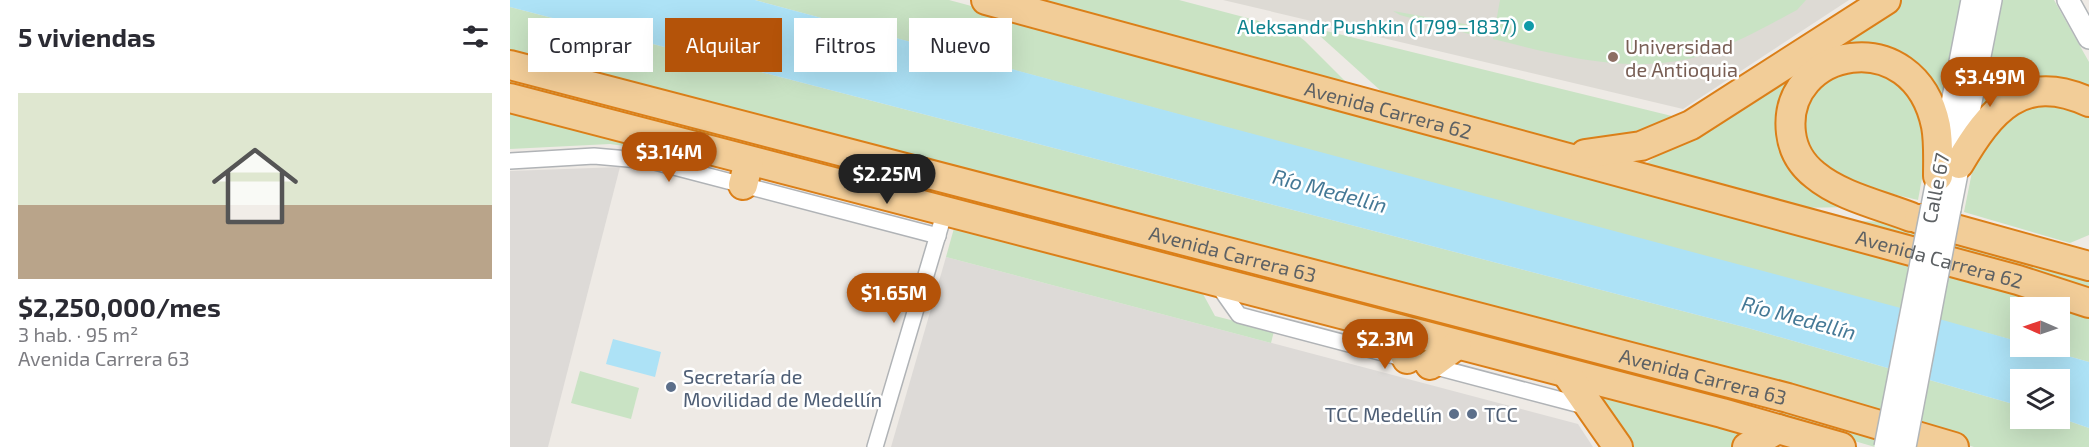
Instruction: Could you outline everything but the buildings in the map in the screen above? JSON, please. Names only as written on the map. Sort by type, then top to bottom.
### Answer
[{"type":"highway","name":"Avenida Carrera 62","points":[[986,0],[1384,110],[1567,155],[2018,280],[2089,303]]},
{"type":"highway","points":[[1567,155],[1622,150],[1664,138],[1691,125],[1886,0]]},
{"type":"highway","points":[[1931,211],[1826,183],[1800,161],[1792,144],[1790,124],[1792,107],[1801,90],[1814,75],[1830,63],[1848,58],[1886,60],[1903,68],[1917,82],[1933,114],[1937,135],[1949,170]]},
{"type":"highway","name":"Avenida Carrera 63","points":[[510,65],[1788,398],[1954,447]]},
{"type":"highway","points":[[1949,170],[1988,118],[2012,101],[2028,95],[2060,92],[2089,102]]},
{"type":"highway","name":"Avenida Carrera 63","points":[[510,98],[746,173],[942,223],[1215,282],[1722,413],[1841,447]]},
{"type":"highway","name":"Avenida Carrera 62","points":[[1791,217],[1931,211],[2089,266]]},
{"type":"highway","points":[[2057,255],[2089,242]]},
{"type":"highway","points":[[1391,328],[1418,362],[1457,345]]},
{"type":"highway","points":[[1568,374],[1617,447]]},
{"type":"highway","points":[[1722,413],[1788,398]]},
{"type":"highway","points":[[1747,447],[1778,429]]},
{"type":"main road","name":"Calle 67","points":[[1949,170],[1972,0]]},
{"type":"main road","name":"Calle 67","points":[[1885,447],[1931,211],[1949,170],[1991,0]]},
{"type":"main road","points":[[2068,0],[2089,38]]},
{"type":"main road","name":"Calle 67","points":[[1905,447],[1931,211]]},
{"type":"street","points":[[510,161],[594,156],[632,158],[746,173]]},
{"type":"street","points":[[875,447],[942,223]]},
{"type":"street","points":[[1215,282],[1239,315],[1590,407]]},
{"type":"shaded area","name":"Universidad de Antioquia","points":[[1223,0],[1849,0],[1683,109]]},
{"type":"shaded area","points":[[620,167],[548,447],[510,447],[510,171]]},
{"type":"shaded area","points":[[946,257],[1578,424],[1593,447],[891,447]]},
{"type":"green space","points":[[755,0],[949,0],[1907,256],[2029,297],[2010,297],[2010,339],[1012,69],[1012,18],[909,18],[909,42],[897,38],[897,18],[822,18]]},
{"type":"green space","points":[[1018,0],[1179,0],[1274,25],[1291,30],[1305,41],[1354,90]]},
{"type":"green space","points":[[1500,0],[1806,0],[1797,10],[1706,54],[1679,61],[1626,64],[1599,62],[1545,52],[1493,39]]},
{"type":"green space","points":[[1890,0],[1967,0],[1944,115],[1935,88],[1831,56],[1783,144],[1855,207],[1792,208],[1642,166]]},
{"type":"green space","points":[[1998,0],[2054,0],[2089,62],[2089,96],[2068,88],[1975,122]]},
{"type":"green space","points":[[510,7],[552,18],[528,18],[528,61],[510,56]]},
{"type":"green space","points":[[1393,11],[1481,27],[1480,37],[1400,15]]},
{"type":"green space","points":[[1310,27],[1680,118],[1591,150],[1391,100]]},
{"type":"green space","points":[[653,44],[665,47],[665,72],[761,72],[1748,328],[2010,403],[2010,429],[2070,429],[2070,421],[2089,428],[2089,447],[1974,447],[1776,387],[571,72],[653,72]]},
{"type":"green space","points":[[1866,63],[1909,83],[1930,135],[1918,200],[1854,185],[1805,159],[1803,101],[1815,85]]},
{"type":"green space","points":[[510,75],[1083,224],[1080,237],[510,90]]},
{"type":"green space","points":[[2035,101],[2089,112],[2089,235],[2070,243],[1964,212],[1977,147],[1988,127]]},
{"type":"green space","points":[[510,104],[653,150],[610,144],[510,149]]},
{"type":"green space","points":[[956,221],[1197,283],[1215,316],[1274,331],[1271,343],[946,257]]},
{"type":"green space","points":[[1854,221],[1902,222],[2089,278],[2089,293]]},
{"type":"green space","points":[[1121,232],[1702,382],[1698,398],[1117,247]]},
{"type":"green space","points":[[2070,311],[2089,317],[2089,362],[2070,357]]},
{"type":"green space","points":[[580,371],[639,388],[631,419],[571,403]]},
{"type":"green space","points":[[1585,390],[1753,433],[1736,447],[1624,447]]},
{"type":"green space","points":[[1803,410],[1932,447],[1875,447],[1762,414]]},
{"type":"water","name":"Río Medellín","points":[[510,0],[755,0],[822,18],[794,18],[794,72],[897,72],[897,38],[909,41],[909,72],[1012,72],[1012,69],[2010,339],[2010,357],[2070,357],[2089,362],[2089,428],[2070,421],[2070,369],[2010,369],[2010,403],[1748,328],[761,72],[782,72],[782,18],[665,18],[665,47],[653,44],[653,18],[552,18],[510,7]]},
{"type":"water","points":[[613,339],[661,352],[655,377],[606,364]]},
{"type":"place","name":"Aleksandr Pushkin (1799–1837)","points":[[1529,26]]},
{"type":"place","name":"Universidad de Antioquia","points":[[1613,57]]},
{"type":"place","name":"Secretaría de Movilidad de Medellín","points":[[671,387]]},
{"type":"place","name":"TCC Medellín","points":[[1454,414]]},
{"type":"place","name":"TCC","points":[[1472,414]]}]
